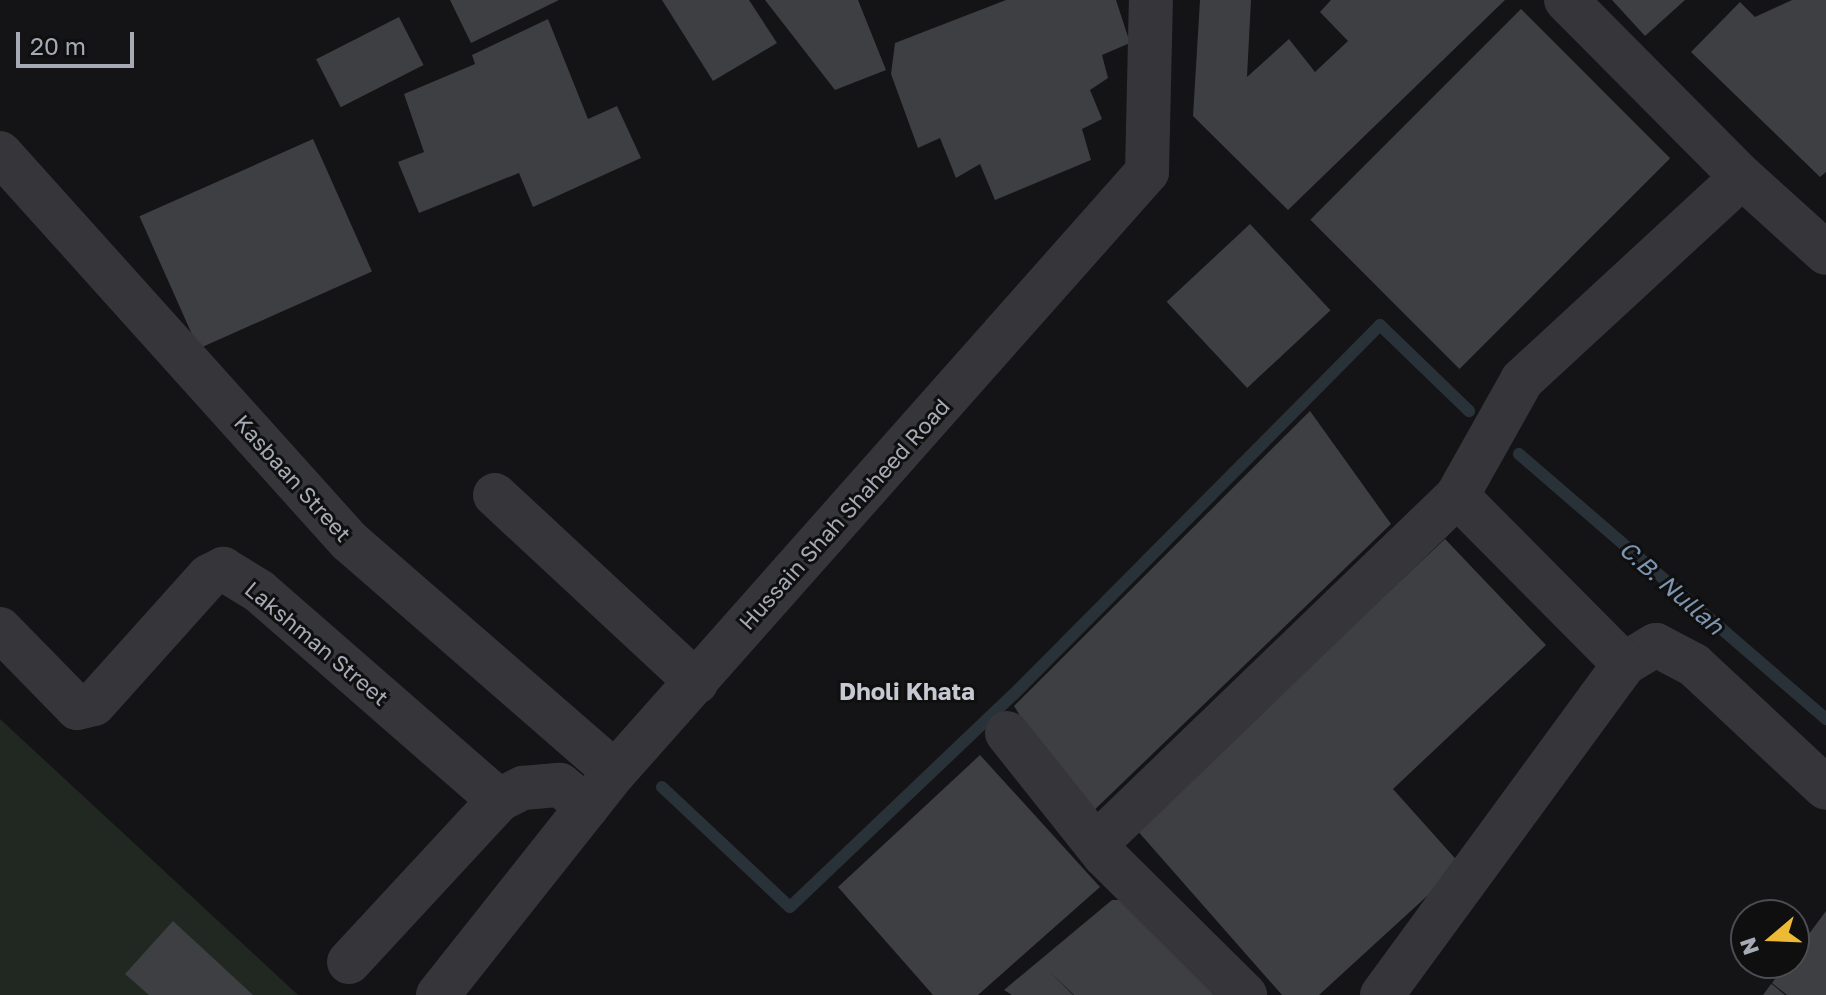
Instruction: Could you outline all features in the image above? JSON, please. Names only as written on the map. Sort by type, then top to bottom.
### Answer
[{"type":"street","name":"Hussain Shah Shaheed Road","points":[[438,995],[615,772],[1147,172],[1151,0]]},
{"type":"street","points":[[1566,0],[1742,177],[1826,253]]},
{"type":"street","name":"Kasbaan Street","points":[[0,153],[349,541],[615,772]]},
{"type":"street","points":[[1096,844],[1457,496],[1522,380],[1742,177]]},
{"type":"street","points":[[495,495],[696,682]]},
{"type":"street","points":[[1457,496],[1624,664]]},
{"type":"street","name":"Lakshman Street","points":[[0,629],[77,708],[94,704],[209,576],[223,569],[259,591],[499,800]]},
{"type":"street","points":[[1382,995],[1624,664],[1656,645],[1694,665],[1826,788]]},
{"type":"street","points":[[1007,733],[1096,844],[1245,995]]},
{"type":"street","points":[[349,962],[499,800],[523,788],[560,785],[587,807]]},
{"type":"shaded area","points":[[0,719],[298,995],[0,995]]},
{"type":"building","points":[[450,0],[559,0],[471,43]]},
{"type":"building","points":[[662,0],[749,0],[777,43],[713,81]]},
{"type":"building","points":[[765,0],[858,0],[886,70],[835,90]]},
{"type":"building","points":[[1006,0],[1116,0],[1130,43],[1102,55],[1108,78],[1090,90],[1102,119],[1082,129],[1091,160],[995,200],[980,164],[956,178],[940,138],[918,148],[891,74],[895,43]]},
{"type":"building","points":[[1200,0],[1251,0],[1247,77],[1289,39],[1315,72],[1348,41],[1320,12],[1331,0],[1505,0],[1288,210],[1193,116]]},
{"type":"building","points":[[1612,0],[1685,0],[1645,36]]},
{"type":"building","points":[[1792,0],[1826,0],[1826,172],[1820,177],[1691,52],[1740,2],[1755,17]]},
{"type":"building","points":[[1521,9],[1670,158],[1459,369],[1310,220]]},
{"type":"building","points":[[399,17],[424,65],[341,107],[316,59]]},
{"type":"building","points":[[548,19],[588,119],[617,106],[641,158],[533,207],[519,173],[419,213],[398,162],[424,152],[404,94],[475,64],[472,55]]},
{"type":"building","points":[[313,139],[372,271],[198,349],[139,216]]},
{"type":"building","points":[[1250,224],[1330,310],[1247,388],[1167,302]]},
{"type":"building","points":[[1310,411],[1391,524],[1085,819],[1014,706]]},
{"type":"building","points":[[1445,539],[1546,645],[1393,789],[1461,865],[1319,995],[1282,995],[1136,829]]},
{"type":"building","points":[[980,755],[1100,887],[978,995],[933,995],[838,887]]},
{"type":"building","points":[[1112,900],[1127,900],[1214,995],[1074,995],[1050,972],[1073,995],[1012,995],[1004,990]]},
{"type":"building","points":[[1826,911],[1826,995],[1787,995],[1772,983],[1775,979],[1810,979],[1810,932]]},
{"type":"building","points":[[173,921],[253,995],[149,995],[125,974]]},
{"type":"building","points":[[1773,985],[1785,995],[1763,995]]},
{"type":"waterway","points":[[662,787],[790,907],[1013,695],[1380,325],[1469,411]]},
{"type":"waterway","name":"C.B. Nullah","points":[[1519,454],[1826,719]]},
{"type":"district","name":"Dholi Khata","points":[[907,691]]}]
